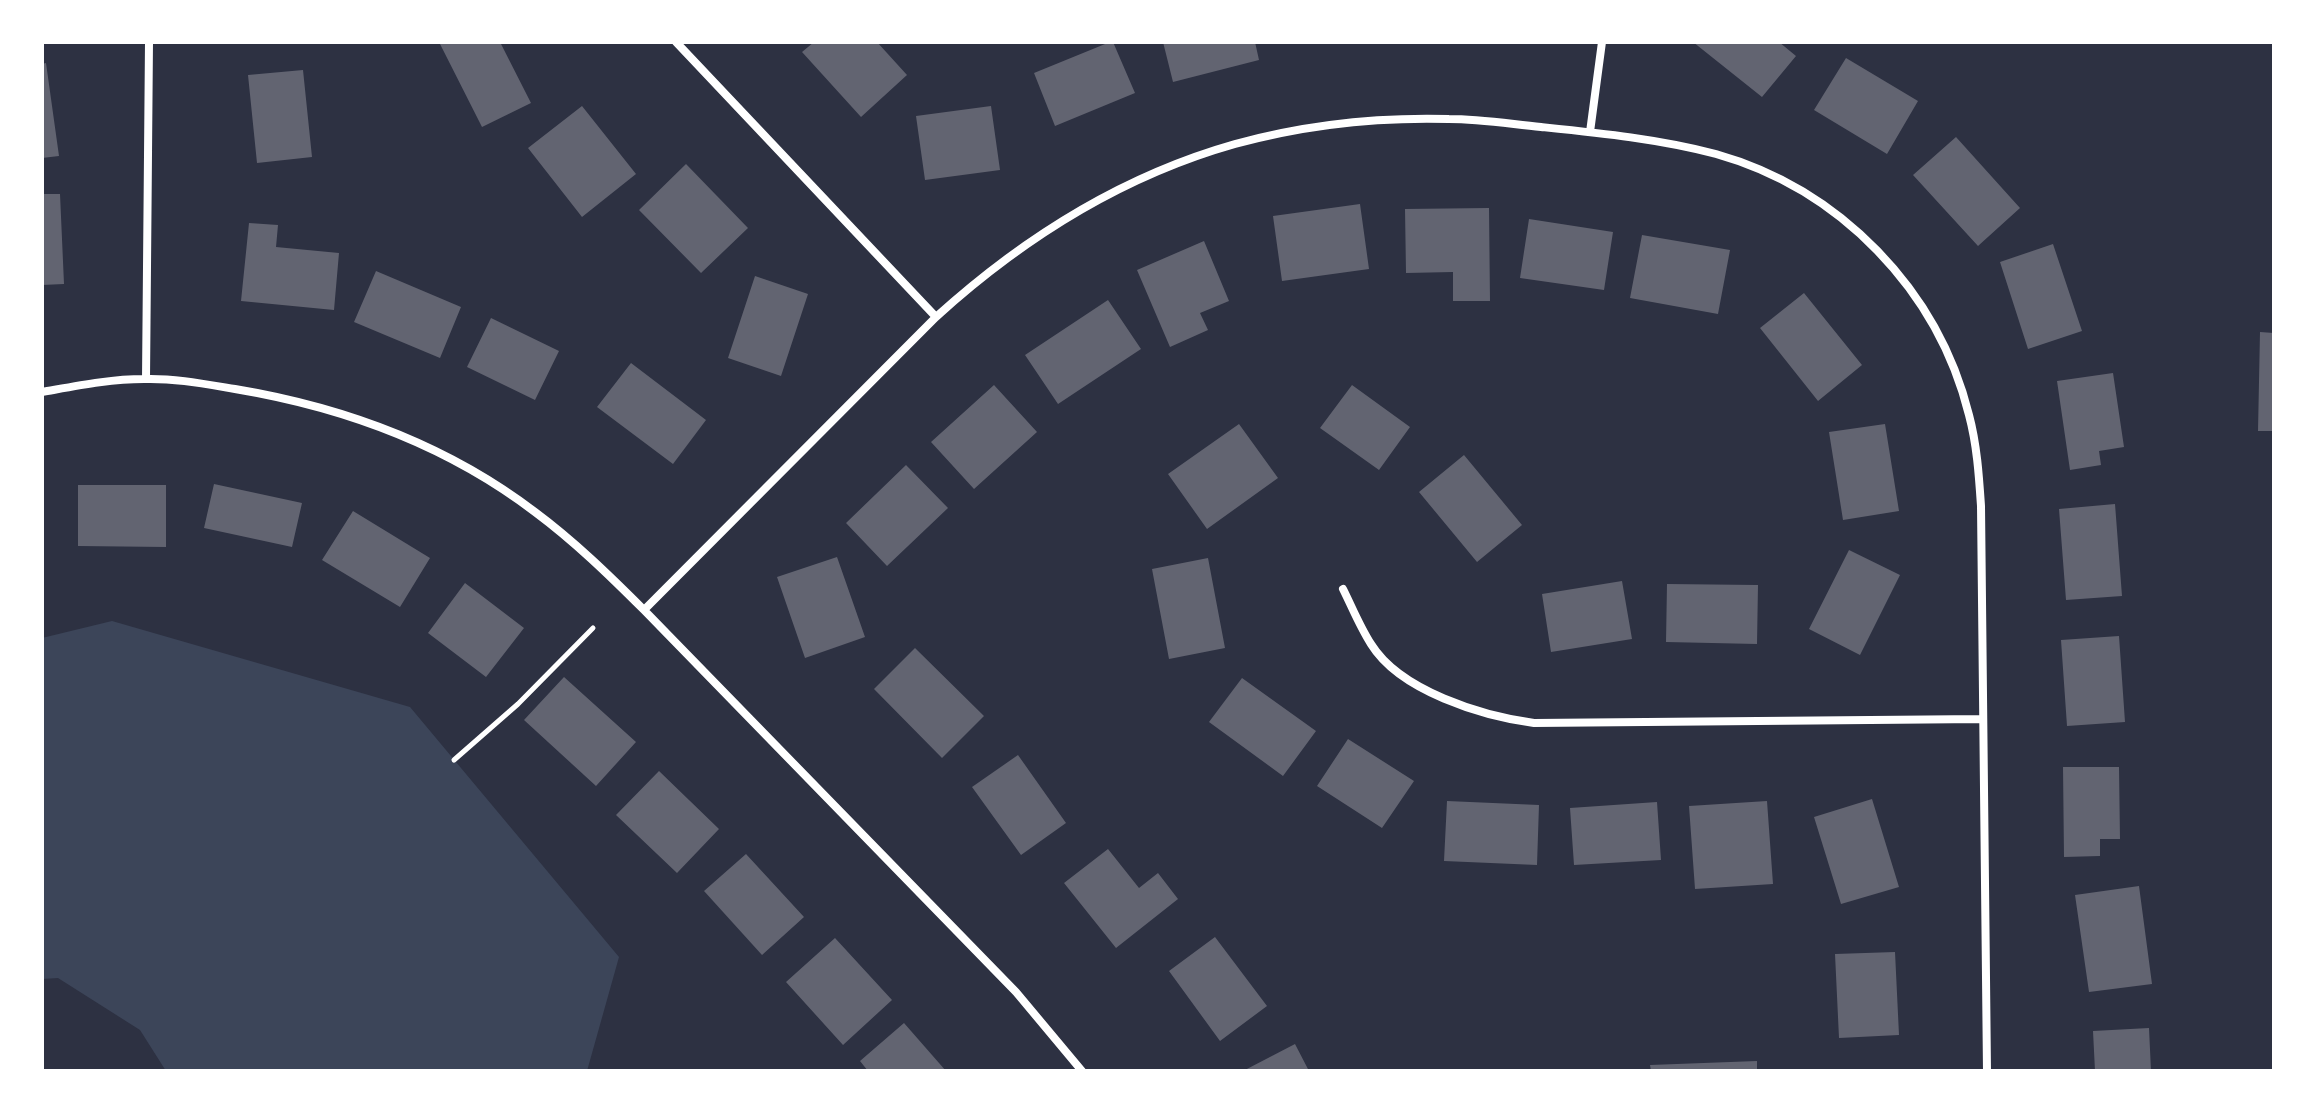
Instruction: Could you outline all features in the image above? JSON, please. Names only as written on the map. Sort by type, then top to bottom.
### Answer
[{"type":"street","points":[[146,379],[149,42]]},
{"type":"street","points":[[676,42],[936,317]]},
{"type":"street","points":[[1590,132],[1602,42]]},
{"type":"street","points":[[644,610],[936,317],[977,280],[1072,214],[1145,176],[1233,145],[1306,127],[1379,119],[1452,119],[1590,132],[1719,155],[1753,167],[1829,208],[1863,235],[1893,266],[1919,300],[1941,338],[1969,414],[1977,450],[1981,506],[1987,1071]]},
{"type":"street","points":[[42,392],[97,382],[146,379],[197,382],[286,398],[353,416],[411,439],[472,470],[535,511],[596,563],[644,610],[1016,992],[1082,1071]]},
{"type":"street","points":[[1343,589],[1372,646],[1388,664],[1454,704],[1504,719],[1534,723],[1982,719]]},
{"type":"path","points":[[454,760],[518,704],[593,628]]},
{"type":"shaded area","points":[[112,621],[410,707],[619,957],[587,1071],[166,1071],[140,1030],[58,978],[42,979],[42,638]]},
{"type":"building","points":[[439,42],[500,42],[531,103],[482,127]]},
{"type":"building","points":[[814,42],[877,42],[907,75],[861,117],[802,52]]},
{"type":"building","points":[[1113,42],[1135,93],[1055,126],[1034,73]]},
{"type":"building","points":[[1163,42],[1255,42],[1259,60],[1173,82]]},
{"type":"building","points":[[1693,42],[1779,42],[1796,56],[1762,97]]},
{"type":"building","points":[[1846,58],[1918,101],[1887,154],[1814,110]]},
{"type":"building","points":[[46,63],[59,156],[42,158],[42,64]]},
{"type":"building","points":[[303,70],[312,157],[257,163],[248,75]]},
{"type":"building","points":[[582,106],[636,174],[582,217],[528,148]]},
{"type":"building","points":[[991,106],[1000,170],[925,180],[916,116]]},
{"type":"building","points":[[1956,137],[2020,208],[1978,246],[1913,175]]},
{"type":"building","points":[[686,164],[748,228],[701,273],[639,210]]},
{"type":"building","points":[[42,194],[60,194],[64,284],[42,285]]},
{"type":"building","points":[[1360,204],[1369,269],[1282,281],[1273,216]]},
{"type":"building","points":[[1489,208],[1490,301],[1453,301],[1453,272],[1406,273],[1405,209]]},
{"type":"building","points":[[1529,219],[1613,232],[1604,290],[1520,278]]},
{"type":"building","points":[[249,223],[278,225],[276,247],[339,253],[334,310],[241,301]]},
{"type":"building","points":[[1642,235],[1730,250],[1718,314],[1630,298]]},
{"type":"building","points":[[1204,241],[1229,301],[1200,313],[1208,330],[1170,347],[1137,270]]},
{"type":"building","points":[[2053,244],[2082,331],[2028,349],[2000,262]]},
{"type":"building","points":[[376,271],[461,307],[440,358],[354,322]]},
{"type":"building","points":[[755,276],[808,294],[781,376],[728,358]]},
{"type":"building","points":[[1804,293],[1862,365],[1818,401],[1760,328]]},
{"type":"building","points":[[1108,300],[1141,349],[1058,404],[1025,355]]},
{"type":"building","points":[[491,318],[559,351],[535,400],[467,367]]},
{"type":"building","points":[[2260,332],[2274,333],[2274,431],[2258,431]]},
{"type":"building","points":[[631,363],[706,420],[673,464],[597,407]]},
{"type":"building","points":[[2113,373],[2124,447],[2099,451],[2101,465],[2070,470],[2057,381]]},
{"type":"building","points":[[994,385],[1037,432],[974,489],[931,442]]},
{"type":"building","points":[[1352,385],[1410,427],[1379,470],[1320,428]]},
{"type":"building","points":[[1239,424],[1278,478],[1207,529],[1168,474]]},
{"type":"building","points":[[1885,424],[1899,511],[1843,520],[1829,432]]},
{"type":"building","points":[[1464,455],[1522,525],[1477,562],[1419,492]]},
{"type":"building","points":[[906,465],[948,508],[887,566],[846,523]]},
{"type":"building","points":[[214,484],[302,503],[292,547],[204,528]]},
{"type":"building","points":[[78,485],[166,485],[166,547],[78,546]]},
{"type":"building","points":[[2115,504],[2122,596],[2066,600],[2059,509]]},
{"type":"building","points":[[353,511],[430,558],[400,607],[322,560]]},
{"type":"building","points":[[1849,550],[1900,575],[1860,655],[1809,629]]},
{"type":"building","points":[[837,557],[865,637],[805,658],[777,577]]},
{"type":"building","points":[[1208,558],[1225,648],[1169,659],[1152,569]]},
{"type":"building","points":[[1622,581],[1632,639],[1551,652],[1542,594]]},
{"type":"building","points":[[465,583],[524,628],[486,677],[428,633]]},
{"type":"building","points":[[1667,584],[1758,585],[1757,644],[1666,642]]},
{"type":"building","points":[[2119,636],[2125,722],[2067,726],[2061,640]]},
{"type":"building","points":[[915,648],[984,716],[942,758],[874,689]]},
{"type":"building","points":[[564,677],[636,742],[596,786],[524,720]]},
{"type":"building","points":[[1242,678],[1316,731],[1283,776],[1209,722]]},
{"type":"building","points":[[1348,739],[1414,781],[1382,828],[1317,786]]},
{"type":"building","points":[[1018,755],[1066,823],[1021,855],[972,787]]},
{"type":"building","points":[[2063,767],[2119,767],[2120,839],[2100,839],[2100,856],[2064,857]]},
{"type":"building","points":[[659,771],[719,829],[677,873],[616,815]]},
{"type":"building","points":[[1872,799],[1899,887],[1841,904],[1814,817]]},
{"type":"building","points":[[1447,801],[1539,805],[1537,865],[1444,861]]},
{"type":"building","points":[[1767,801],[1773,884],[1695,889],[1689,806]]},
{"type":"building","points":[[1657,802],[1661,860],[1574,865],[1570,808]]},
{"type":"building","points":[[1108,849],[1139,888],[1158,873],[1178,899],[1116,948],[1064,883]]},
{"type":"building","points":[[746,854],[804,917],[762,955],[704,891]]},
{"type":"building","points":[[2139,886],[2152,984],[2089,992],[2075,895]]},
{"type":"building","points":[[1215,937],[1267,1006],[1220,1041],[1169,971]]},
{"type":"building","points":[[835,938],[892,1000],[843,1045],[786,982]]},
{"type":"building","points":[[1895,952],[1899,1035],[1839,1038],[1835,954]]},
{"type":"building","points":[[904,1023],[946,1071],[868,1071],[860,1061]]},
{"type":"building","points":[[2149,1028],[2151,1071],[2095,1071],[2093,1031]]},
{"type":"building","points":[[1295,1044],[1309,1071],[1243,1071]]},
{"type":"building","points":[[1757,1061],[1757,1071],[1651,1071],[1650,1065]]}]
